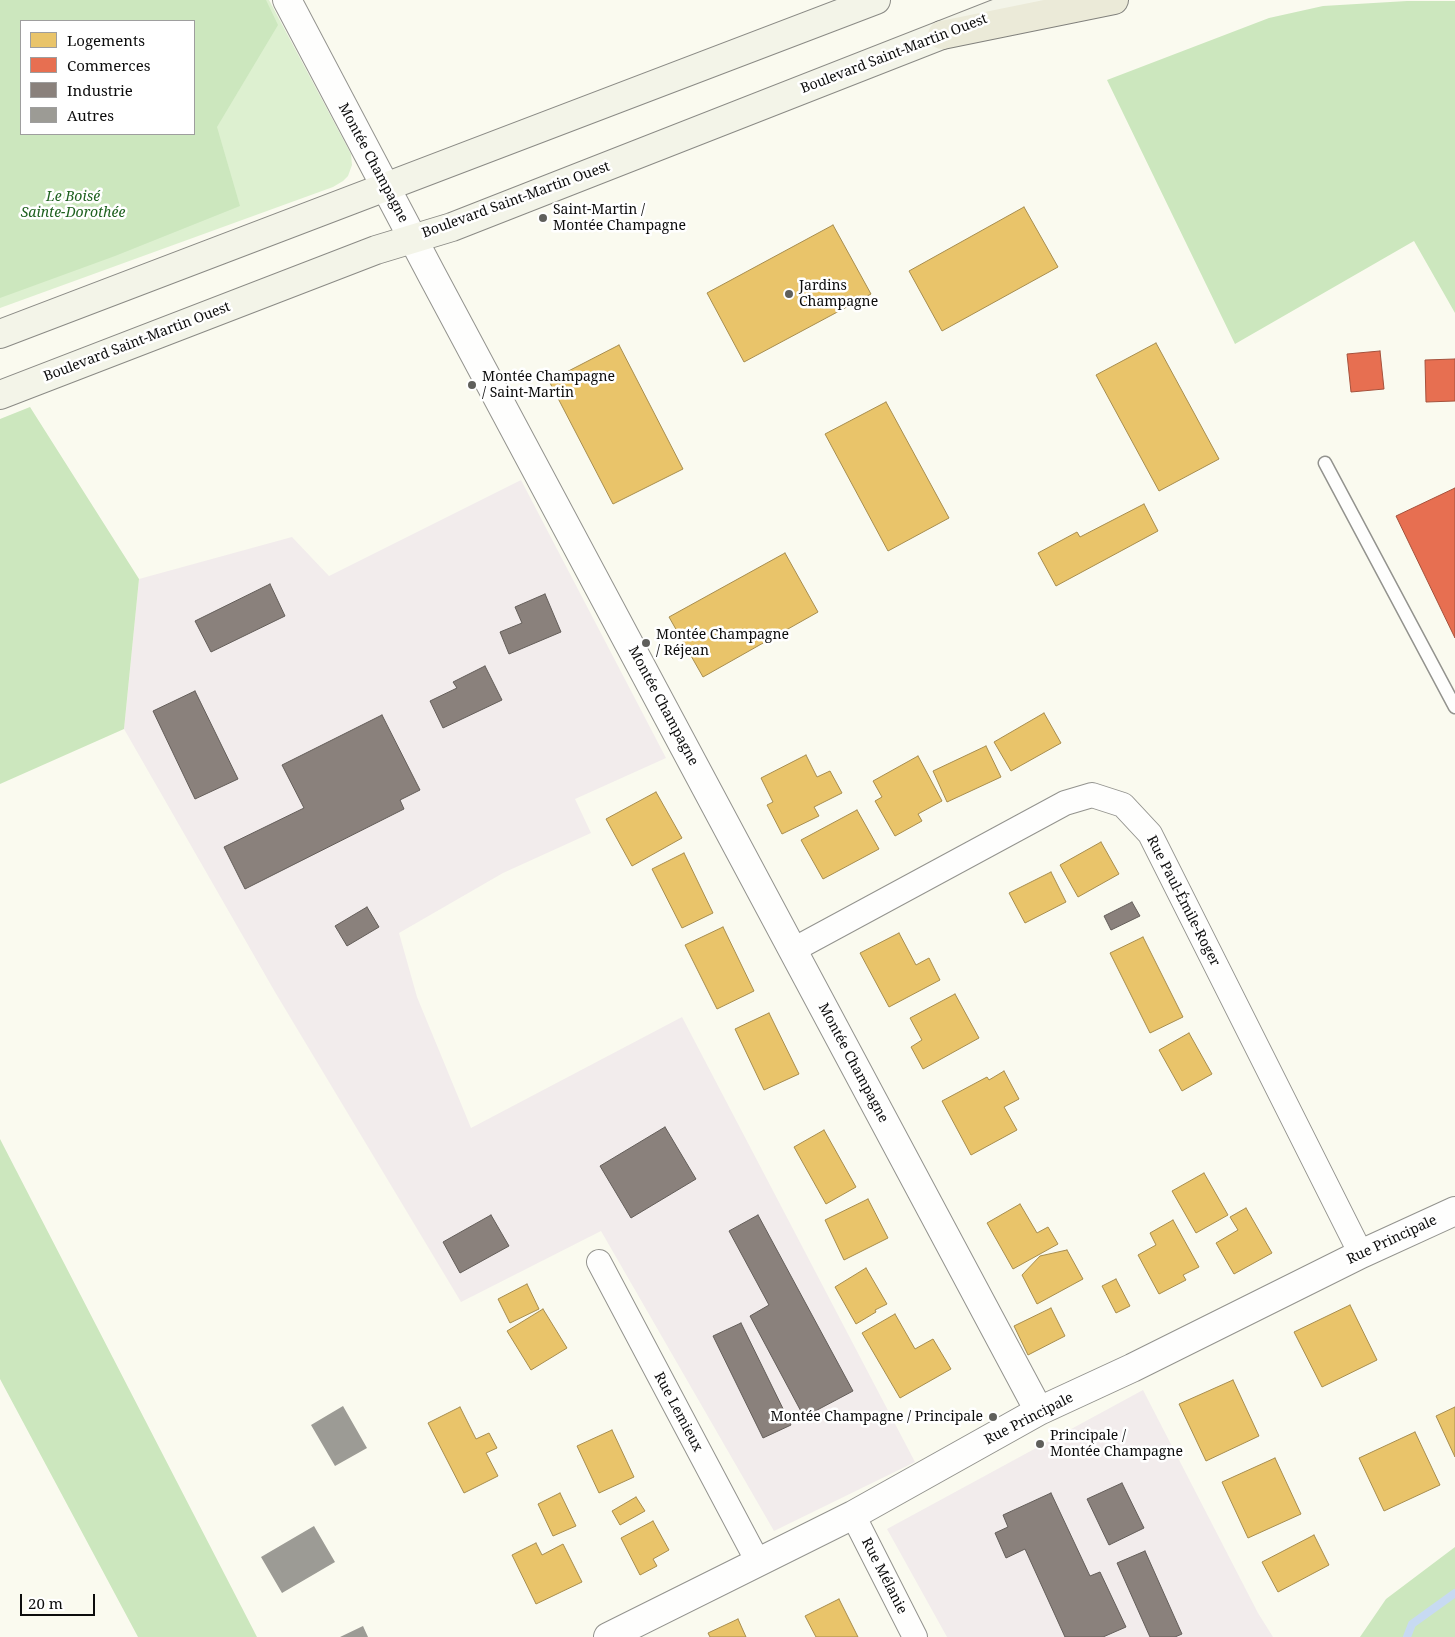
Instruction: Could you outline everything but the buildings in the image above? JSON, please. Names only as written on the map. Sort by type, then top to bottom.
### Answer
[{"type":"main road","points":[[0,334],[876,0]]},
{"type":"main road","name":"Boulevard Saint-Martin Ouest","points":[[0,395],[376,250],[460,223],[1031,0]]},
{"type":"main road","points":[[942,35],[1114,0]]},
{"type":"street","name":"Montée Champagne","points":[[287,0],[1039,1411]]},
{"type":"street","name":"Rue Paul-Émile-Roger","points":[[793,950],[1065,803],[1092,795],[1123,805],[1150,834],[1361,1254]]},
{"type":"street","name":"Rue Principale","points":[[608,1637],[853,1515],[1039,1411],[1132,1368],[1361,1254],[1455,1211]]},
{"type":"street","name":"Rue Lemieux","points":[[599,1262],[758,1562]]},
{"type":"street","name":"Rue Mélanie","points":[[853,1515],[915,1637]]},
{"type":"lane","points":[[1325,464],[1455,707]]},
{"type":"shaded area","points":[[521,480],[666,758],[575,799],[591,833],[503,873],[399,933],[417,997],[471,1128],[682,1017],[915,1462],[774,1531],[601,1231],[461,1302],[275,992],[124,729],[139,579],[292,537],[329,576]]},
{"type":"shaded area","points":[[1143,1390],[1258,1613],[1273,1637],[947,1637],[887,1529]]},
{"type":"green space","name":"Le Boisé Sainte-Dorothée","points":[[0,0],[269,0],[351,154],[352,165],[348,176],[333,187],[0,308]]},
{"type":"green space","name":"Le Boisé Sainte-Dorothée","points":[[0,0],[266,0],[278,25],[217,127],[240,206],[115,256],[0,298]]},
{"type":"green space","points":[[1407,1],[1455,1],[1455,313],[1414,241],[1235,344],[1107,80],[1269,18],[1323,6]]},
{"type":"green space","points":[[30,407],[139,579],[124,729],[0,784],[0,419]]},
{"type":"green space","points":[[0,1139],[257,1637],[138,1637],[0,1379]]},
{"type":"green space","points":[[1455,1547],[1455,1637],[1360,1637],[1386,1599]]},
{"type":"waterway","points":[[1407,1637],[1412,1624],[1455,1593]]},
{"type":"place","name":"Saint-Martin / Montée Champagne","points":[[543,218]]},
{"type":"place","name":"Jardins Champagne","points":[[789,294]]},
{"type":"place","name":"Montée Champagne / Saint-Martin","points":[[472,385]]},
{"type":"place","name":"Montée Champagne / Réjean","points":[[646,643]]},
{"type":"place","name":"Montée Champagne / Principale","points":[[993,1417]]},
{"type":"place","name":"Principale / Montée Champagne","points":[[1040,1444]]}]
